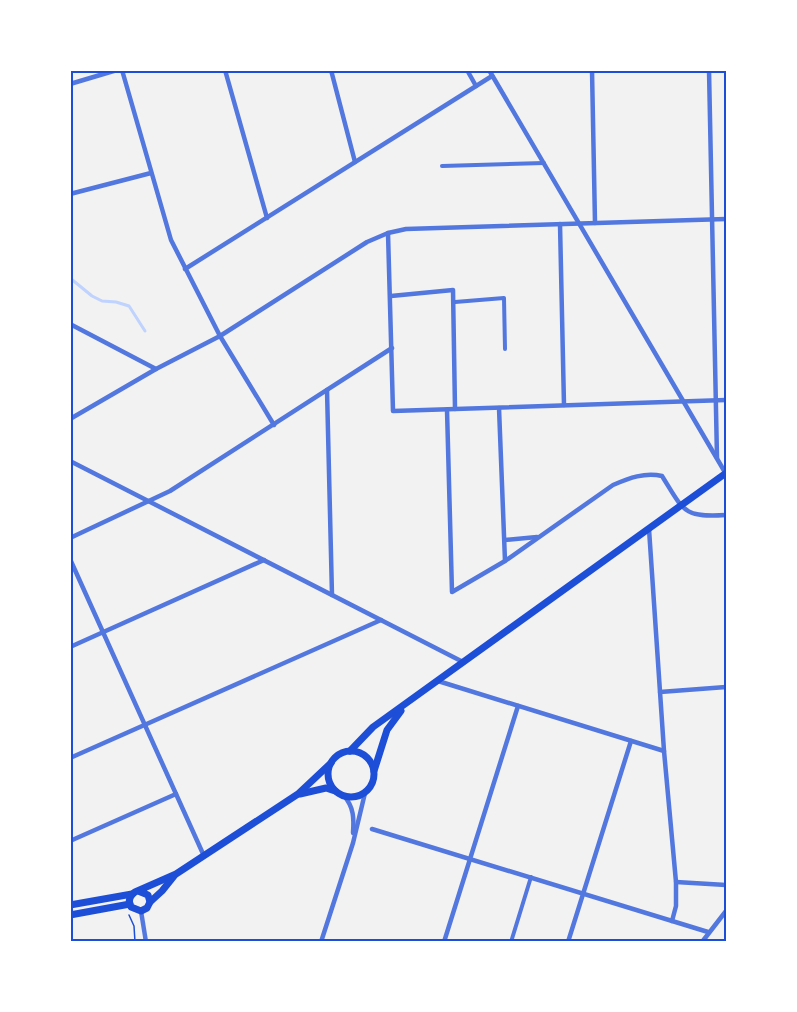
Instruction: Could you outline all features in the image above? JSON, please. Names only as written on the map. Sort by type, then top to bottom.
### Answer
[{"type":"main road","points":[[130,904],[135,893],[176,874],[298,794],[339,755],[350,751],[374,727],[726,473]]},
{"type":"main road","points":[[298,794],[326,788],[344,796],[355,797],[365,793],[373,783],[374,771],[387,730],[404,706]]},
{"type":"main road","points":[[350,751],[361,753],[370,760],[374,771]]},
{"type":"main road","points":[[331,763],[328,778],[335,791]]},
{"type":"main road","points":[[130,904],[134,910],[141,911],[147,908],[176,874]]},
{"type":"main road","points":[[70,905],[135,893],[145,893],[150,902]]},
{"type":"main road","points":[[70,915],[130,904]]},
{"type":"street","points":[[70,84],[117,70]]},
{"type":"street","points":[[122,70],[171,240],[220,336],[274,424]]},
{"type":"street","points":[[225,70],[267,218]]},
{"type":"street","points":[[331,70],[355,162]]},
{"type":"street","points":[[467,70],[476,86]]},
{"type":"street","points":[[592,70],[595,223]]},
{"type":"street","points":[[709,70],[717,458]]},
{"type":"street","points":[[185,269],[476,86],[491,73],[726,473]]},
{"type":"street","points":[[442,166],[544,163]]},
{"type":"street","points":[[70,194],[151,173]]},
{"type":"street","points":[[70,419],[156,369],[220,336],[367,242],[388,233],[406,229],[726,219]]},
{"type":"street","points":[[560,224],[564,405]]},
{"type":"street","points":[[388,233],[393,411],[726,400]]},
{"type":"street","points":[[391,296],[453,290],[455,409]]},
{"type":"street","points":[[454,302],[504,298],[505,349]]},
{"type":"street","points":[[70,324],[156,369]]},
{"type":"street","points":[[70,537],[151,502],[392,348]]},
{"type":"street","points":[[327,390],[332,595]]},
{"type":"street","points":[[499,408],[505,561]]},
{"type":"street","points":[[447,410],[452,592],[505,561],[613,485],[651,473],[662,476],[681,506],[695,515],[726,515]]},
{"type":"street","points":[[70,461],[462,662]]},
{"type":"street","points":[[649,529],[664,751],[676,882],[676,906],[672,921]]},
{"type":"street","points":[[505,540],[540,537]]},
{"type":"street","points":[[70,559],[204,856]]},
{"type":"street","points":[[70,647],[264,560]]},
{"type":"street","points":[[70,758],[381,620]]},
{"type":"street","points":[[438,681],[664,751]]},
{"type":"street","points":[[660,692],[726,687]]},
{"type":"street","points":[[444,942],[518,706]]},
{"type":"street","points":[[568,942],[631,741]]},
{"type":"street","points":[[320,942],[353,843],[365,793]]},
{"type":"street","points":[[70,841],[176,794]]},
{"type":"street","points":[[344,796],[354,816],[353,843]]},
{"type":"street","points":[[372,829],[708,932]]},
{"type":"street","points":[[511,942],[531,878]]},
{"type":"street","points":[[676,882],[726,885]]},
{"type":"street","points":[[141,911],[146,942]]},
{"type":"street","points":[[702,942],[726,911]]},
{"type":"path","points":[[127,913],[134,926],[135,942]]},
{"type":"waterway","points":[[70,278],[102,301],[129,306],[145,331]]}]
